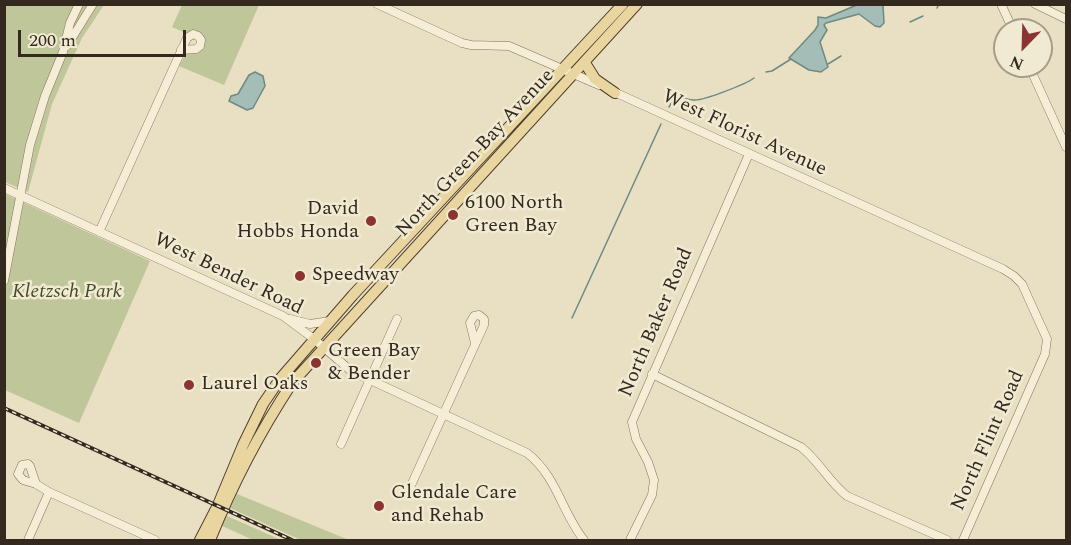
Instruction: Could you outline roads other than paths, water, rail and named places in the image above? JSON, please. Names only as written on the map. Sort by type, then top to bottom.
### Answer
[{"type":"main road","name":"North Green Bay Avenue","points":[[200,540],[263,404],[280,379],[330,321],[623,4]]},
{"type":"main road","name":"North Green Bay Avenue","points":[[210,540],[226,503],[274,410],[292,383],[637,4]]},
{"type":"main road","points":[[585,63],[595,79],[615,93]]},
{"type":"main road","points":[[524,109],[534,118]]},
{"type":"main road","points":[[516,118],[526,127]]},
{"type":"street","points":[[4,280],[19,195],[37,119],[63,52],[70,23],[79,4]]},
{"type":"street","points":[[63,52],[93,4]]},
{"type":"street","name":"West Florist Avenue","points":[[377,4],[466,44],[509,46],[575,74],[1008,272],[1022,284],[1047,339],[1045,354]]},
{"type":"street","points":[[1001,4],[1007,18]]},
{"type":"street","points":[[1035,4],[1066,18]]},
{"type":"street","points":[[1057,14],[1061,4]]},
{"type":"street","points":[[99,232],[181,51]]},
{"type":"street","points":[[1034,78],[1066,147]]},
{"type":"street","name":"North Baker Road","points":[[630,540],[652,495],[654,480],[636,439],[632,422],[749,154]]},
{"type":"street","name":"West Bender Road","points":[[4,188],[283,316],[351,371],[519,448],[535,459],[549,475],[584,540]]},
{"type":"street","points":[[283,316],[310,324],[330,321]]},
{"type":"street","points":[[341,444],[397,319]]},
{"type":"street","points":[[408,492],[475,343]]},
{"type":"street","name":"North Flint Road","points":[[963,540],[1045,354]]},
{"type":"street","points":[[652,374],[801,447],[812,456],[834,486],[847,496],[946,540]]},
{"type":"street","points":[[36,484],[155,540]]},
{"type":"street","points":[[28,540],[49,492]]},
{"type":"water","points":[[859,4],[883,5],[884,23],[880,27],[875,26],[859,14],[826,23],[824,25],[827,30],[820,42],[828,67],[821,72],[809,70],[789,58],[815,30],[818,17],[826,18]]},
{"type":"water","points":[[255,72],[263,76],[265,86],[253,108],[247,110],[229,101],[231,96],[238,94],[249,75]]},
{"type":"waterway","points":[[937,8],[939,4]]},
{"type":"waterway","points":[[910,22],[923,16]]},
{"type":"waterway","points":[[828,64],[841,56]]},
{"type":"waterway","points":[[766,72],[772,71],[791,59]]},
{"type":"waterway","points":[[669,107],[675,97],[699,100],[724,92],[754,78]]},
{"type":"waterway","points":[[572,318],[661,124]]},
{"type":"railway","points":[[4,408],[292,540]]},
{"type":"place","name":"6100 North Green Bay","points":[[453,215]]},
{"type":"place","name":"David Hobbs Honda","points":[[371,221]]},
{"type":"place","name":"Speedway","points":[[300,276]]},
{"type":"place","name":"Green Bay & Bender","points":[[316,363]]},
{"type":"place","name":"Laurel Oaks","points":[[189,385]]},
{"type":"place","name":"Glendale Care and Rehab","points":[[379,506]]},
{"type":"park label","name":"Kletzsch Park","points":[[67,293]]}]
